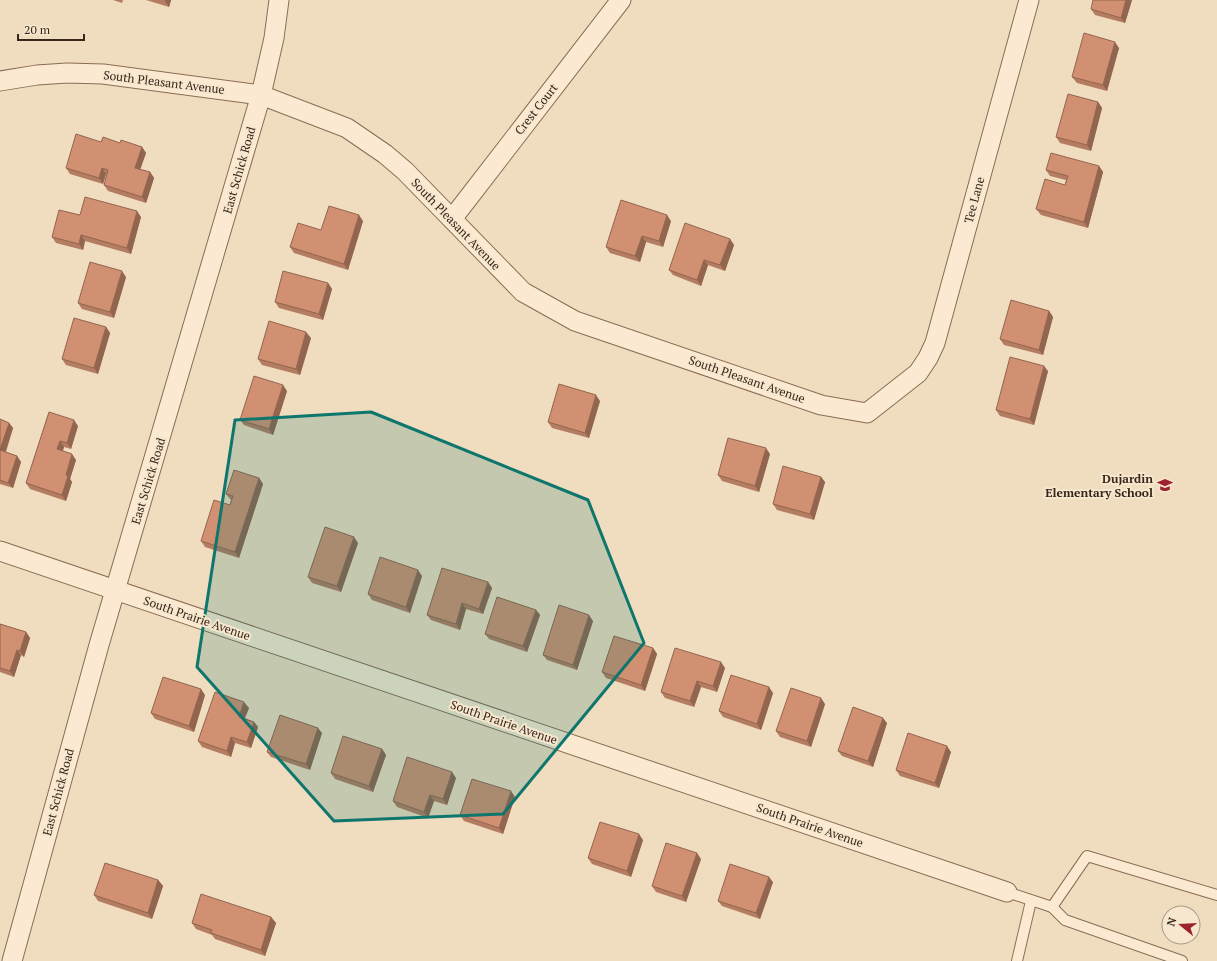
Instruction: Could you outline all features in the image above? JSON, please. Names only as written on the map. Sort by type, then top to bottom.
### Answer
[{"type":"street","name":"East Schick Road","points":[[12,961],[115,590],[261,95],[274,38],[279,0]]},
{"type":"street","name":"Crest Court","points":[[452,219],[621,0]]},
{"type":"street","name":"Tee Lane","points":[[899,388],[918,373],[928,358],[935,343],[1030,0]]},
{"type":"street","name":"South Pleasant Avenue","points":[[0,81],[37,75],[67,73],[103,74],[261,95],[346,128],[385,154],[405,171],[523,292],[575,321],[821,405],[867,412],[899,388]]},
{"type":"street","name":"South Prairie Avenue","points":[[0,551],[1007,892]]},
{"type":"lane","points":[[1052,907],[1087,856],[1217,895]]},
{"type":"lane","points":[[1007,892],[1052,907],[1066,920],[1182,961]]},
{"type":"lane","points":[[1017,961],[1032,900]]},
{"type":"highlighted area","points":[[371,412],[588,500],[644,643],[503,814],[334,821],[197,667],[235,420]]},
{"type":"building","points":[[1093,0],[1126,0],[1121,18],[1091,9]]},
{"type":"building","points":[[1084,33],[1115,42],[1103,85],[1072,77]]},
{"type":"building","points":[[1068,94],[1098,102],[1087,145],[1056,137]]},
{"type":"building","points":[[76,134],[101,142],[103,137],[120,143],[121,140],[142,147],[135,168],[150,172],[142,197],[104,185],[108,170],[102,168],[99,178],[66,168]]},
{"type":"building","points":[[1051,153],[1099,166],[1084,222],[1036,209],[1045,179],[1065,185],[1068,176],[1046,170]]},
{"type":"building","points":[[85,197],[137,211],[127,248],[81,235],[79,244],[52,237],[59,210],[80,215]]},
{"type":"building","points":[[621,200],[667,215],[659,241],[642,236],[635,256],[606,247]]},
{"type":"building","points":[[329,206],[359,215],[344,264],[290,247],[298,223],[321,230]]},
{"type":"building","points":[[685,223],[730,239],[720,265],[704,260],[697,280],[669,270]]},
{"type":"building","points":[[90,262],[122,271],[110,312],[78,303]]},
{"type":"building","points":[[283,271],[328,283],[319,314],[275,302]]},
{"type":"building","points":[[1011,300],[1049,311],[1039,350],[1000,339]]},
{"type":"building","points":[[74,318],[106,327],[94,368],[62,359]]},
{"type":"building","points":[[269,321],[306,332],[296,369],[258,359]]},
{"type":"building","points":[[1010,357],[1044,366],[1030,419],[996,410]]},
{"type":"building","points":[[254,376],[283,385],[269,429],[240,420]]},
{"type":"building","points":[[559,384],[596,395],[585,433],[548,422]]},
{"type":"building","points":[[49,412],[74,420],[67,443],[60,441],[57,449],[72,454],[66,475],[68,476],[62,495],[26,483]]},
{"type":"building","points":[[0,419],[9,423],[0,450]]},
{"type":"building","points":[[728,438],[766,448],[755,486],[718,475]]},
{"type":"building","points":[[0,450],[17,456],[8,483],[0,480]]},
{"type":"building","points":[[783,466],[821,477],[810,514],[773,504]]},
{"type":"building","points":[[234,470],[259,478],[235,552],[201,541],[214,500],[230,505],[233,496],[226,494]]},
{"type":"building","points":[[325,527],[354,537],[337,586],[308,577]]},
{"type":"building","points":[[380,557],[418,570],[406,607],[368,594]]},
{"type":"building","points":[[442,568],[488,582],[479,609],[462,603],[456,624],[427,615]]},
{"type":"building","points":[[497,597],[536,610],[523,646],[485,634]]},
{"type":"building","points":[[559,605],[589,615],[573,665],[543,655]]},
{"type":"building","points":[[0,624],[26,632],[20,651],[17,650],[10,671],[0,668]]},
{"type":"building","points":[[614,636],[653,648],[641,685],[602,672]]},
{"type":"building","points":[[675,648],[721,662],[713,686],[697,681],[690,701],[661,692]]},
{"type":"building","points":[[731,675],[769,687],[757,724],[719,711]]},
{"type":"building","points":[[163,677],[201,689],[189,726],[151,713]]},
{"type":"building","points":[[791,688],[821,698],[807,741],[776,731]]},
{"type":"building","points":[[215,692],[244,702],[239,717],[254,722],[247,742],[231,737],[227,751],[198,741]]},
{"type":"building","points":[[853,707],[883,718],[868,761],[838,751]]},
{"type":"building","points":[[280,715],[318,728],[306,764],[267,752]]},
{"type":"building","points":[[908,733],[947,746],[935,783],[896,770]]},
{"type":"building","points":[[343,736],[382,749],[369,786],[331,773]]},
{"type":"building","points":[[407,757],[452,772],[443,799],[430,795],[424,812],[393,801]]},
{"type":"building","points":[[472,779],[511,791],[499,828],[460,815]]},
{"type":"building","points":[[600,822],[639,834],[627,871],[588,858]]},
{"type":"building","points":[[666,843],[697,853],[682,896],[652,886]]},
{"type":"building","points":[[105,863],[158,880],[148,913],[94,895]]},
{"type":"building","points":[[730,864],[769,877],[756,913],[718,901]]},
{"type":"building","points":[[201,894],[271,917],[261,950],[211,933],[212,930],[192,923]]},
{"type":"place","name":"Dujardin Elementary School","points":[[1165,485]]}]
